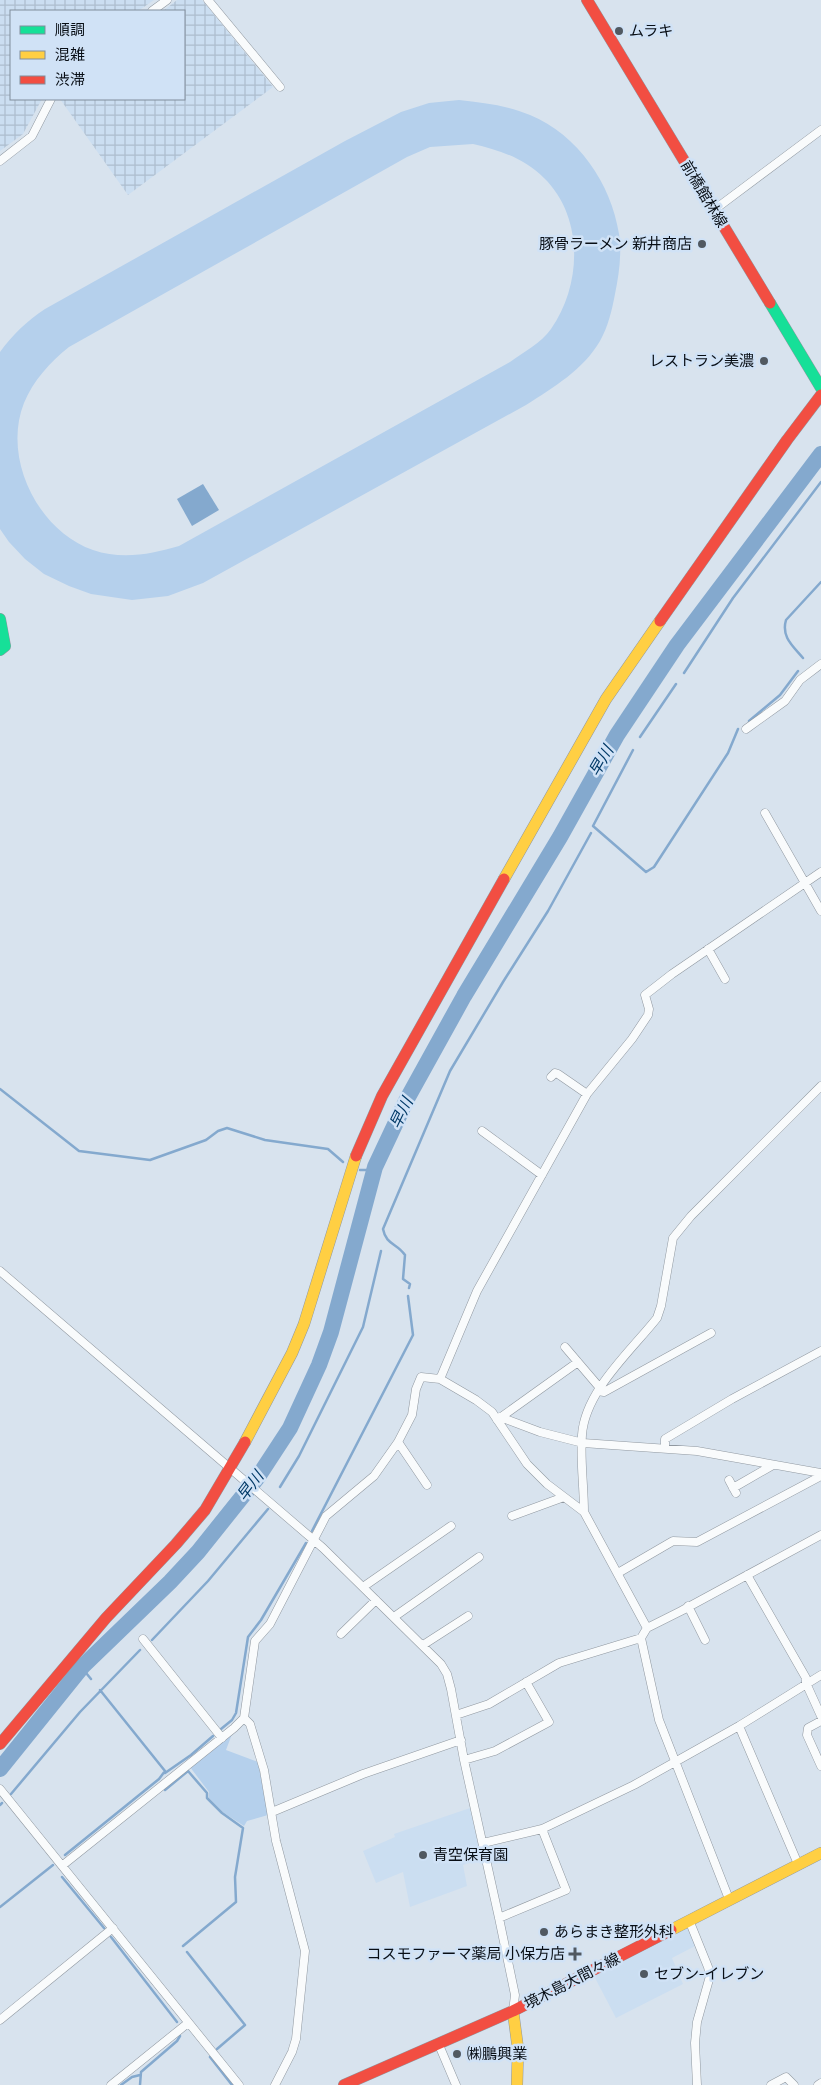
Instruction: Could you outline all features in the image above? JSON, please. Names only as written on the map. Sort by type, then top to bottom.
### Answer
[{"type":"street","points":[[153,10],[167,0]]},
{"type":"street","points":[[208,0],[280,87]]},
{"type":"street","name":"前橋館林線","points":[[587,0],[821,388]]},
{"type":"street","points":[[0,161],[32,136],[50,100]]},
{"type":"street","points":[[714,210],[821,130]]},
{"type":"street","points":[[0,1744],[106,1618],[182,1537],[234,1471],[304,1324],[352,1166],[382,1096],[407,1048],[606,699],[787,440],[821,395]]},
{"type":"street","points":[[0,620],[6,642],[5,646],[0,650]]},
{"type":"street","points":[[746,729],[785,701],[800,680],[821,664]]},
{"type":"street","points":[[766,813],[821,910]]},
{"type":"street","points":[[440,1379],[477,1291],[588,1094],[632,1039],[648,1015],[649,1008],[645,995],[708,949],[821,872]]},
{"type":"street","points":[[708,949],[725,979]]},
{"type":"street","points":[[551,1077],[555,1073],[558,1074],[588,1094]]},
{"type":"street","points":[[584,1512],[582,1436],[587,1411],[599,1390],[657,1318],[661,1306],[673,1238],[678,1230],[821,1086]]},
{"type":"street","points":[[482,1131],[542,1176]]},
{"type":"street","points":[[0,1271],[45,1312],[314,1541],[441,1664],[447,1674],[515,1995],[513,2011],[518,2050],[517,2085]]},
{"type":"street","points":[[565,1347],[599,1390],[604,1392],[712,1333]]},
{"type":"street","points":[[665,1448],[665,1439],[732,1399],[821,1350]]},
{"type":"street","points":[[498,1418],[578,1362]]},
{"type":"street","points":[[63,1865],[222,1738],[244,1718],[255,1641],[270,1624],[326,1516],[374,1476],[398,1442],[412,1415],[418,1381],[424,1376],[440,1379],[476,1400],[492,1412],[498,1418],[527,1464],[584,1512],[646,1628]]},
{"type":"street","points":[[498,1418],[582,1443],[665,1448],[725,1455],[819,1472]]},
{"type":"street","points":[[398,1442],[427,1484]]},
{"type":"street","points":[[729,1480],[735,1490],[773,1465]]},
{"type":"street","points":[[618,1573],[673,1541],[697,1542],[819,1472]]},
{"type":"street","points":[[512,1516],[564,1497]]},
{"type":"street","points":[[363,1587],[451,1526]]},
{"type":"street","points":[[646,1628],[652,1627],[821,1536]]},
{"type":"street","points":[[394,1617],[479,1557]]},
{"type":"street","points":[[747,1576],[778,1626],[806,1678],[806,1683],[821,1716]]},
{"type":"street","points":[[341,1634],[376,1600]]},
{"type":"street","points":[[688,1606],[705,1640]]},
{"type":"street","points":[[423,1645],[468,1616]]},
{"type":"street","points":[[646,1628],[641,1638],[659,1720],[729,1899]]},
{"type":"street","points":[[456,1715],[489,1704],[559,1663],[641,1638]]},
{"type":"street","points":[[143,1639],[222,1738]]},
{"type":"street","points":[[483,1843],[542,1829],[675,1764],[821,1675]]},
{"type":"street","points":[[464,1760],[495,1751],[549,1722],[526,1682]]},
{"type":"street","points":[[244,1718],[250,1724],[264,1770],[276,1841],[305,1951],[296,2039],[292,2052],[275,2085]]},
{"type":"street","points":[[821,1721],[808,1728],[807,1734],[821,1766]]},
{"type":"street","points":[[739,1726],[798,1864]]},
{"type":"street","points":[[272,1812],[363,1774],[461,1740]]},
{"type":"street","points":[[1,1790],[239,2085]]},
{"type":"street","points":[[499,1918],[566,1890],[542,1829]]},
{"type":"street","name":"境木島大間々線","points":[[345,2085],[513,2011],[821,1852]]},
{"type":"street","points":[[689,1920],[710,1976],[697,2022],[695,2043],[697,2085]]},
{"type":"street","points":[[0,2020],[113,1928]]},
{"type":"street","points":[[111,2085],[188,2023]]},
{"type":"street","points":[[439,2045],[456,2085]]},
{"type":"street","points":[[771,2085],[786,2077],[794,2085]]},
{"type":"shaded area","points":[[0,0],[154,0],[139,10],[10,10],[10,100],[41,100],[23,134],[0,151]]},
{"type":"shaded area","points":[[177,0],[202,0],[273,87],[128,195],[61,100],[185,100],[185,10],[164,10]]},
{"type":"shaded area","points":[[459,100],[486,103],[530,115],[563,135],[590,163],[600,179],[615,215],[620,241],[620,264],[614,300],[603,336],[585,361],[567,377],[526,405],[203,583],[168,596],[132,600],[91,594],[44,574],[25,559],[0,529],[0,352],[10,339],[26,323],[45,309],[345,141],[401,112],[429,103]],"holes":[[[473,144],[502,152],[528,165],[544,178],[557,194],[566,212],[572,231],[574,252],[569,292],[551,329],[537,343],[510,362],[179,546],[137,555],[104,553],[73,540],[56,527],[41,510],[30,490],[22,469],[18,446],[18,424],[24,403],[32,387],[55,359],[69,347],[407,157],[430,147]]]},
{"type":"shaded area","points":[[203,484],[219,510],[192,526],[177,499]]},
{"type":"shaded area","points":[[232,1734],[226,1750],[258,1762],[268,1815],[247,1821],[244,1826],[224,1813],[209,1798],[209,1792],[190,1767]]},
{"type":"shaded area","name":"青空保育園","points":[[470,1808],[481,1859],[463,1865],[467,1886],[410,1907],[403,1872],[376,1883],[363,1851],[395,1837],[394,1834]]},
{"type":"shaded area","points":[[688,1927],[697,1945],[672,1958],[683,1984],[616,2018],[594,1976]]},
{"type":"waterway","name":"早川","points":[[0,1769],[83,1666],[170,1582],[198,1552],[258,1477],[290,1428],[319,1365],[331,1332],[375,1167],[407,1099],[464,996],[560,837],[617,735],[677,645],[821,454]]},
{"type":"waterway","points":[[684,673],[733,598],[821,482]]},
{"type":"waterway","points":[[803,658],[787,636],[785,631],[786,620],[821,582]]},
{"type":"waterway","points":[[749,721],[780,695],[798,671]]},
{"type":"waterway","points":[[640,737],[676,684]]},
{"type":"waterway","points":[[633,750],[593,826],[646,872],[654,867],[728,753],[738,729]]},
{"type":"waterway","points":[[409,1288],[410,1284],[403,1279],[405,1255],[389,1241],[383,1229],[450,1071],[548,911],[591,833]]},
{"type":"waterway","points":[[0,1089],[79,1151],[150,1160],[206,1140],[218,1131],[227,1128],[265,1140],[328,1149],[343,1162]]},
{"type":"waterway","points":[[360,1170],[374,1170]]},
{"type":"waterway","points":[[280,1487],[299,1456],[363,1327],[381,1251]]},
{"type":"waterway","points":[[312,1531],[413,1335],[408,1296]]},
{"type":"waterway","points":[[152,1640],[208,1581],[268,1509]]},
{"type":"waterway","points":[[221,1729],[232,1720],[236,1713],[248,1637],[261,1620],[306,1543]]},
{"type":"waterway","points":[[11,1794],[80,1712],[140,1650]]},
{"type":"waterway","points":[[82,1668],[91,1679]]},
{"type":"waterway","points":[[65,1855],[159,1779],[165,1771],[100,1690]]},
{"type":"waterway","points":[[165,1773],[191,1755],[213,1736]]},
{"type":"waterway","points":[[165,1790],[188,1771],[207,1793],[207,1798],[222,1813],[243,1828],[235,1877],[236,1902],[183,1946]]},
{"type":"waterway","points":[[0,1907],[53,1865]]},
{"type":"waterway","points":[[62,1877],[104,1928]]},
{"type":"waterway","points":[[111,1937],[177,2022]]},
{"type":"waterway","points":[[187,1952],[245,2025],[217,2049]]},
{"type":"waterway","points":[[140,2085],[141,2072],[177,2041],[180,2036]]},
{"type":"waterway","points":[[210,2057],[232,2085]]},
{"type":"waterway","points":[[121,2085],[132,2077],[140,2075]]},
{"type":"traffic: fast","points":[[770,303],[821,388]]},
{"type":"traffic: fast","points":[[0,619],[5,646],[0,650]]},
{"type":"traffic: slow","points":[[504,879],[606,699],[660,621]]},
{"type":"traffic: slow","points":[[245,1442],[292,1353],[304,1324],[356,1156]]},
{"type":"traffic: slow","points":[[671,1930],[821,1853]]},
{"type":"traffic: slow","points":[[513,2011],[518,2049],[517,2085]]},
{"type":"traffic: jam","points":[[587,0],[770,303]]},
{"type":"traffic: jam","points":[[660,621],[787,440],[821,395]]},
{"type":"traffic: jam","points":[[356,1156],[382,1096],[504,879]]},
{"type":"traffic: jam","points":[[0,1744],[106,1618],[176,1544],[205,1510],[245,1442]]},
{"type":"traffic: jam","points":[[344,2085],[513,2011],[671,1930]]},
{"type":"place","name":"ムラキ","points":[[619,31]]},
{"type":"place","name":"豚骨ラーメン 新井商店","points":[[702,244]]},
{"type":"place","name":"レストラン美濃","points":[[764,361]]},
{"type":"place","name":"青空保育園","points":[[423,1855]]},
{"type":"place","name":"あらまき整形外科","points":[[544,1932]]},
{"type":"place","name":"コスモファーマ薬局 小保方店","points":[[575,1954]]},
{"type":"place","name":"セブン-イレブン","points":[[644,1974]]},
{"type":"place","name":"㈱鵬興業","points":[[457,2054]]}]
